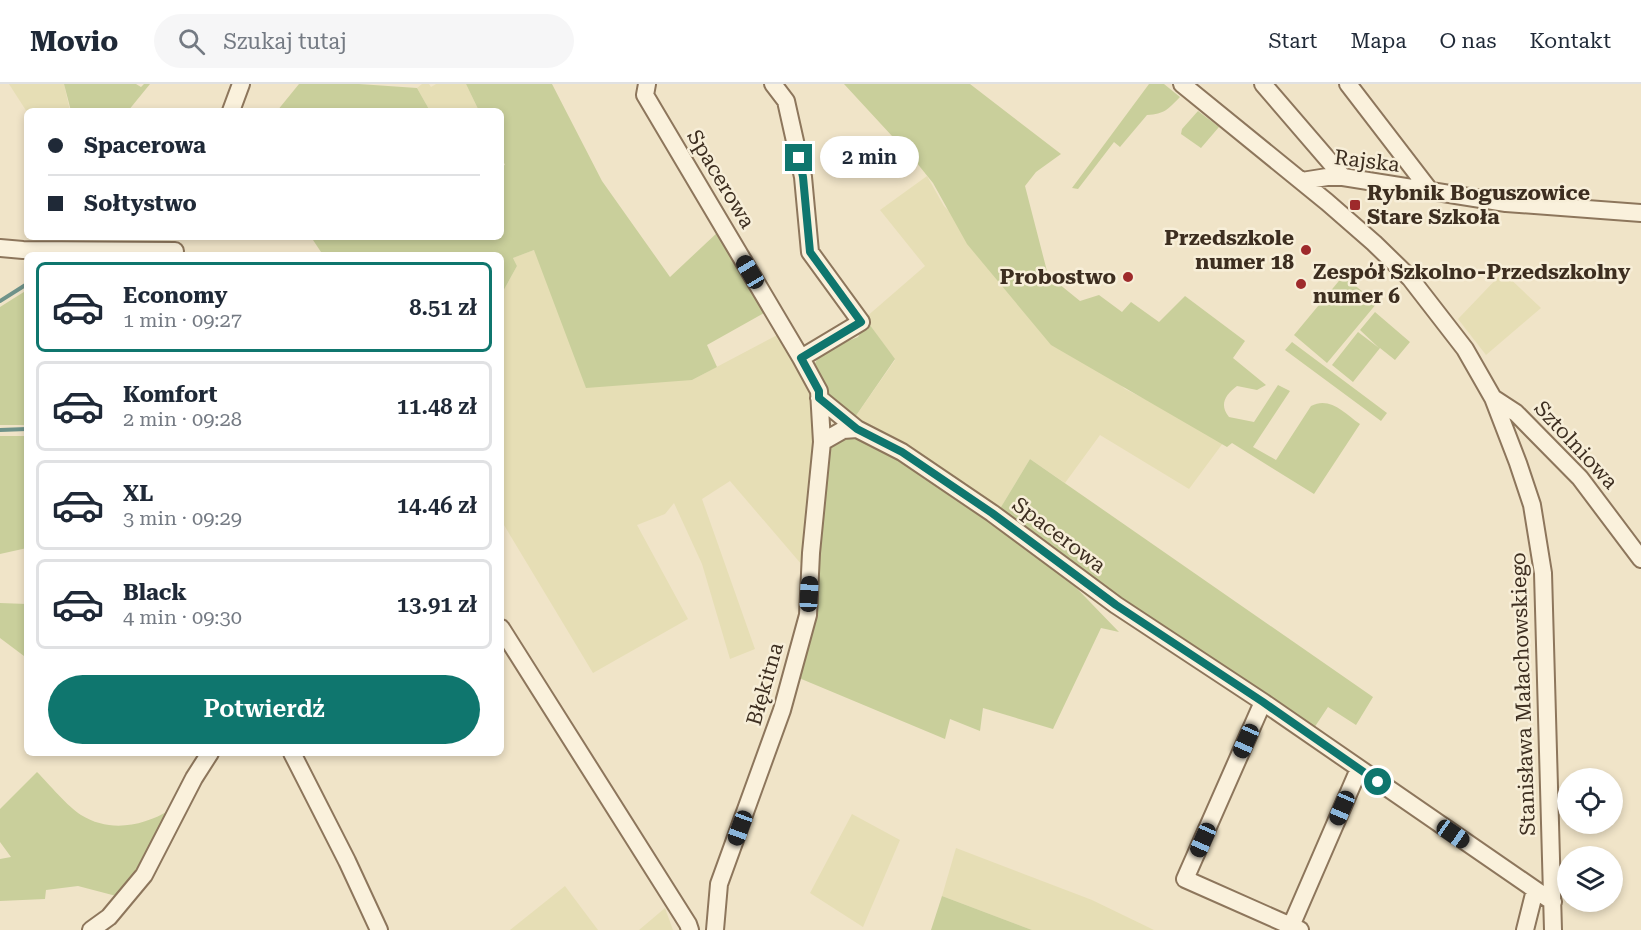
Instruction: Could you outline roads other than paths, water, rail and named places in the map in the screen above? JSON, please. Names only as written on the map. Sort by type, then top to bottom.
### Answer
[{"type":"street","points":[[232,108],[241,84]]},
{"type":"street","name":"Spacerowa","points":[[647,84],[645,95],[801,358],[819,391],[819,398],[857,429],[902,452],[992,513],[1116,605],[1263,702],[1553,902]]},
{"type":"street","points":[[773,84],[786,101],[803,177],[810,252],[861,322],[801,358]]},
{"type":"street","name":"Stanisława Małachowskiego","points":[[1182,84],[1302,181],[1410,278],[1465,349],[1493,398],[1532,506],[1543,573],[1553,902],[1556,928]]},
{"type":"street","points":[[1263,84],[1342,177]]},
{"type":"street","points":[[1347,84],[1431,192]]},
{"type":"street","name":"Rajska","points":[[1302,181],[1342,177],[1506,203],[1641,213]]},
{"type":"street","points":[[0,248],[24,254]]},
{"type":"street","points":[[76,252],[177,248]]},
{"type":"street","name":"Błękitna","points":[[715,930],[719,884],[782,710],[808,615],[811,553],[822,442],[819,398]]},
{"type":"street","name":"Sztolniowa","points":[[1493,398],[1516,413],[1580,478],[1641,559]]},
{"type":"street","points":[[822,442],[843,430],[857,429]]},
{"type":"street","points":[[504,633],[690,930]]},
{"type":"street","points":[[1263,702],[1185,879],[1295,928],[1359,769]]},
{"type":"street","points":[[92,930],[109,917],[144,875],[194,778],[208,756]]},
{"type":"street","points":[[294,756],[379,930]]},
{"type":"street","points":[[1527,922],[1535,890]]},
{"type":"street","points":[[1527,922],[1553,902]]},
{"type":"waterway","points":[[0,301],[24,286]]},
{"type":"waterway","points":[[0,430],[24,429]]},
{"type":"place","name":"Rybnik Boguszowice Stare Szkoła","points":[[1355,205]]},
{"type":"place","name":"Przedszkole numer 18","points":[[1306,250]]},
{"type":"place","name":"Probostwo","points":[[1128,277]]},
{"type":"place","name":"Zespół Szkolno-Przedszkolny numer 6","points":[[1301,284]]}]
